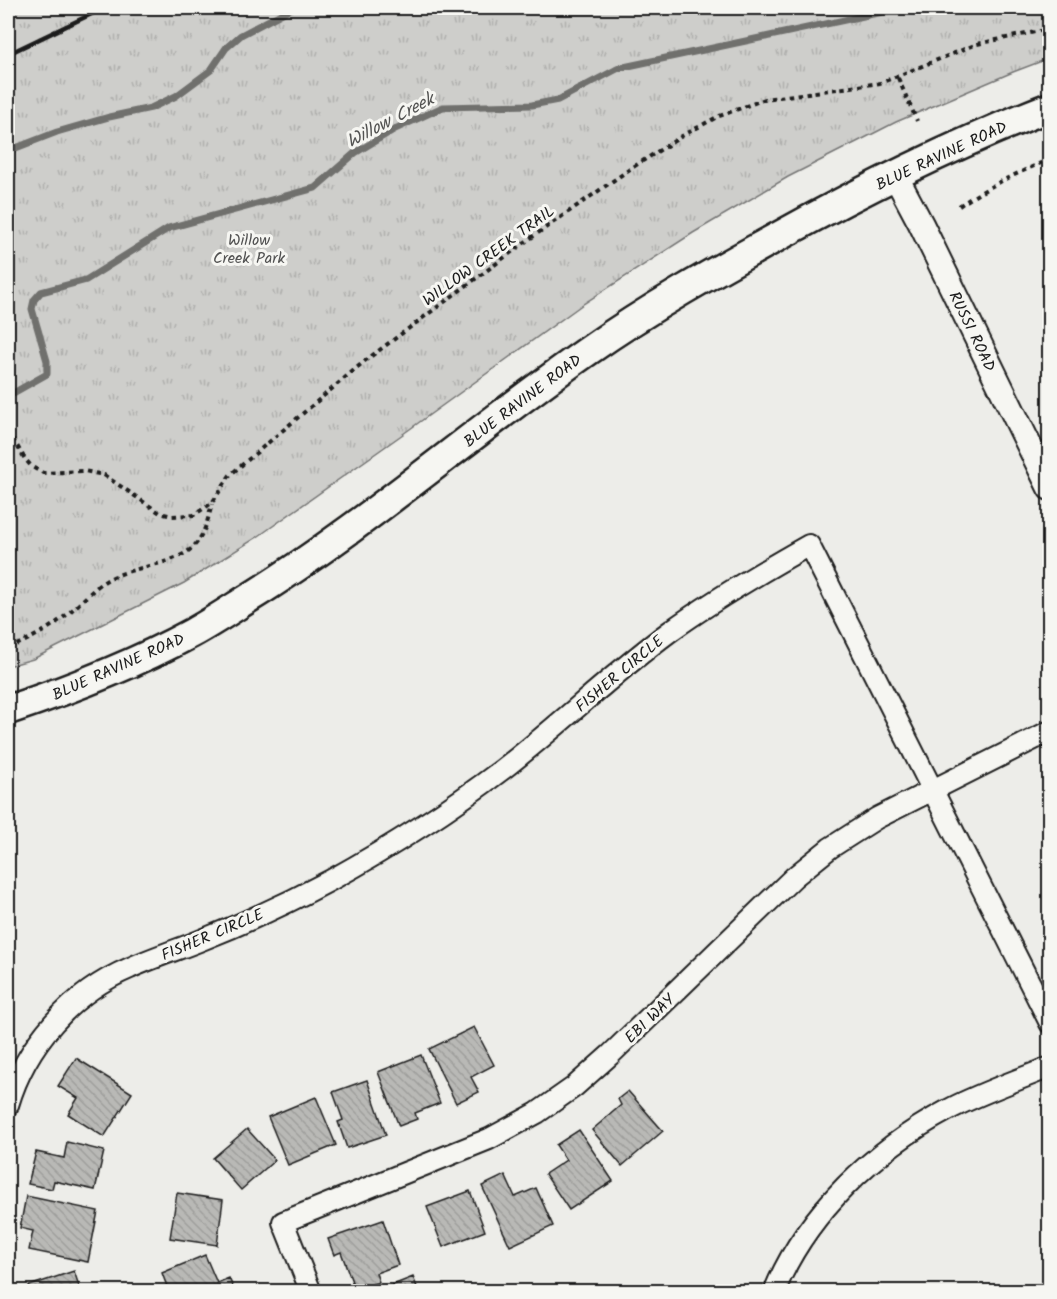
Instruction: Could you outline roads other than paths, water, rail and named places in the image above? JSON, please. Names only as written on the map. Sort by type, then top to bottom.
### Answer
[{"type":"main road","name":"BLUE RAVINE ROAD","points":[[8,710],[95,679],[195,632],[291,572],[382,507],[591,349],[713,272],[854,195],[1012,122],[1050,107]]},
{"type":"street","name":"RUSSI ROAD","points":[[895,175],[1050,488]]},
{"type":"street","name":"FISHER CIRCLE","points":[[8,1105],[19,1073],[41,1037],[63,1012],[92,988],[128,969],[269,911],[389,846],[503,769],[669,632],[745,581],[809,545],[1050,1023]]},
{"type":"street","name":"EBI WAY","points":[[311,1292],[284,1222],[489,1139],[537,1113],[574,1087],[610,1055],[794,877],[830,848],[858,830],[932,790],[1050,731]]},
{"type":"street","points":[[774,1292],[794,1253],[824,1210],[855,1176],[879,1155],[916,1128],[951,1109],[1050,1068]]},
{"type":"waterway","points":[[8,151],[57,132],[151,108],[176,96],[211,70],[226,48],[241,35],[292,8]]},
{"type":"waterway","name":"Willow Creek","points":[[8,396],[47,374],[47,361],[32,309],[34,300],[41,292],[86,280],[169,228],[315,188],[355,153],[395,129],[443,107],[532,105],[558,100],[619,68],[901,8]]},
{"type":"railway","points":[[8,54],[104,8]]},
{"type":"park label","name":"Willow Creek Park","points":[[249,248]]}]
